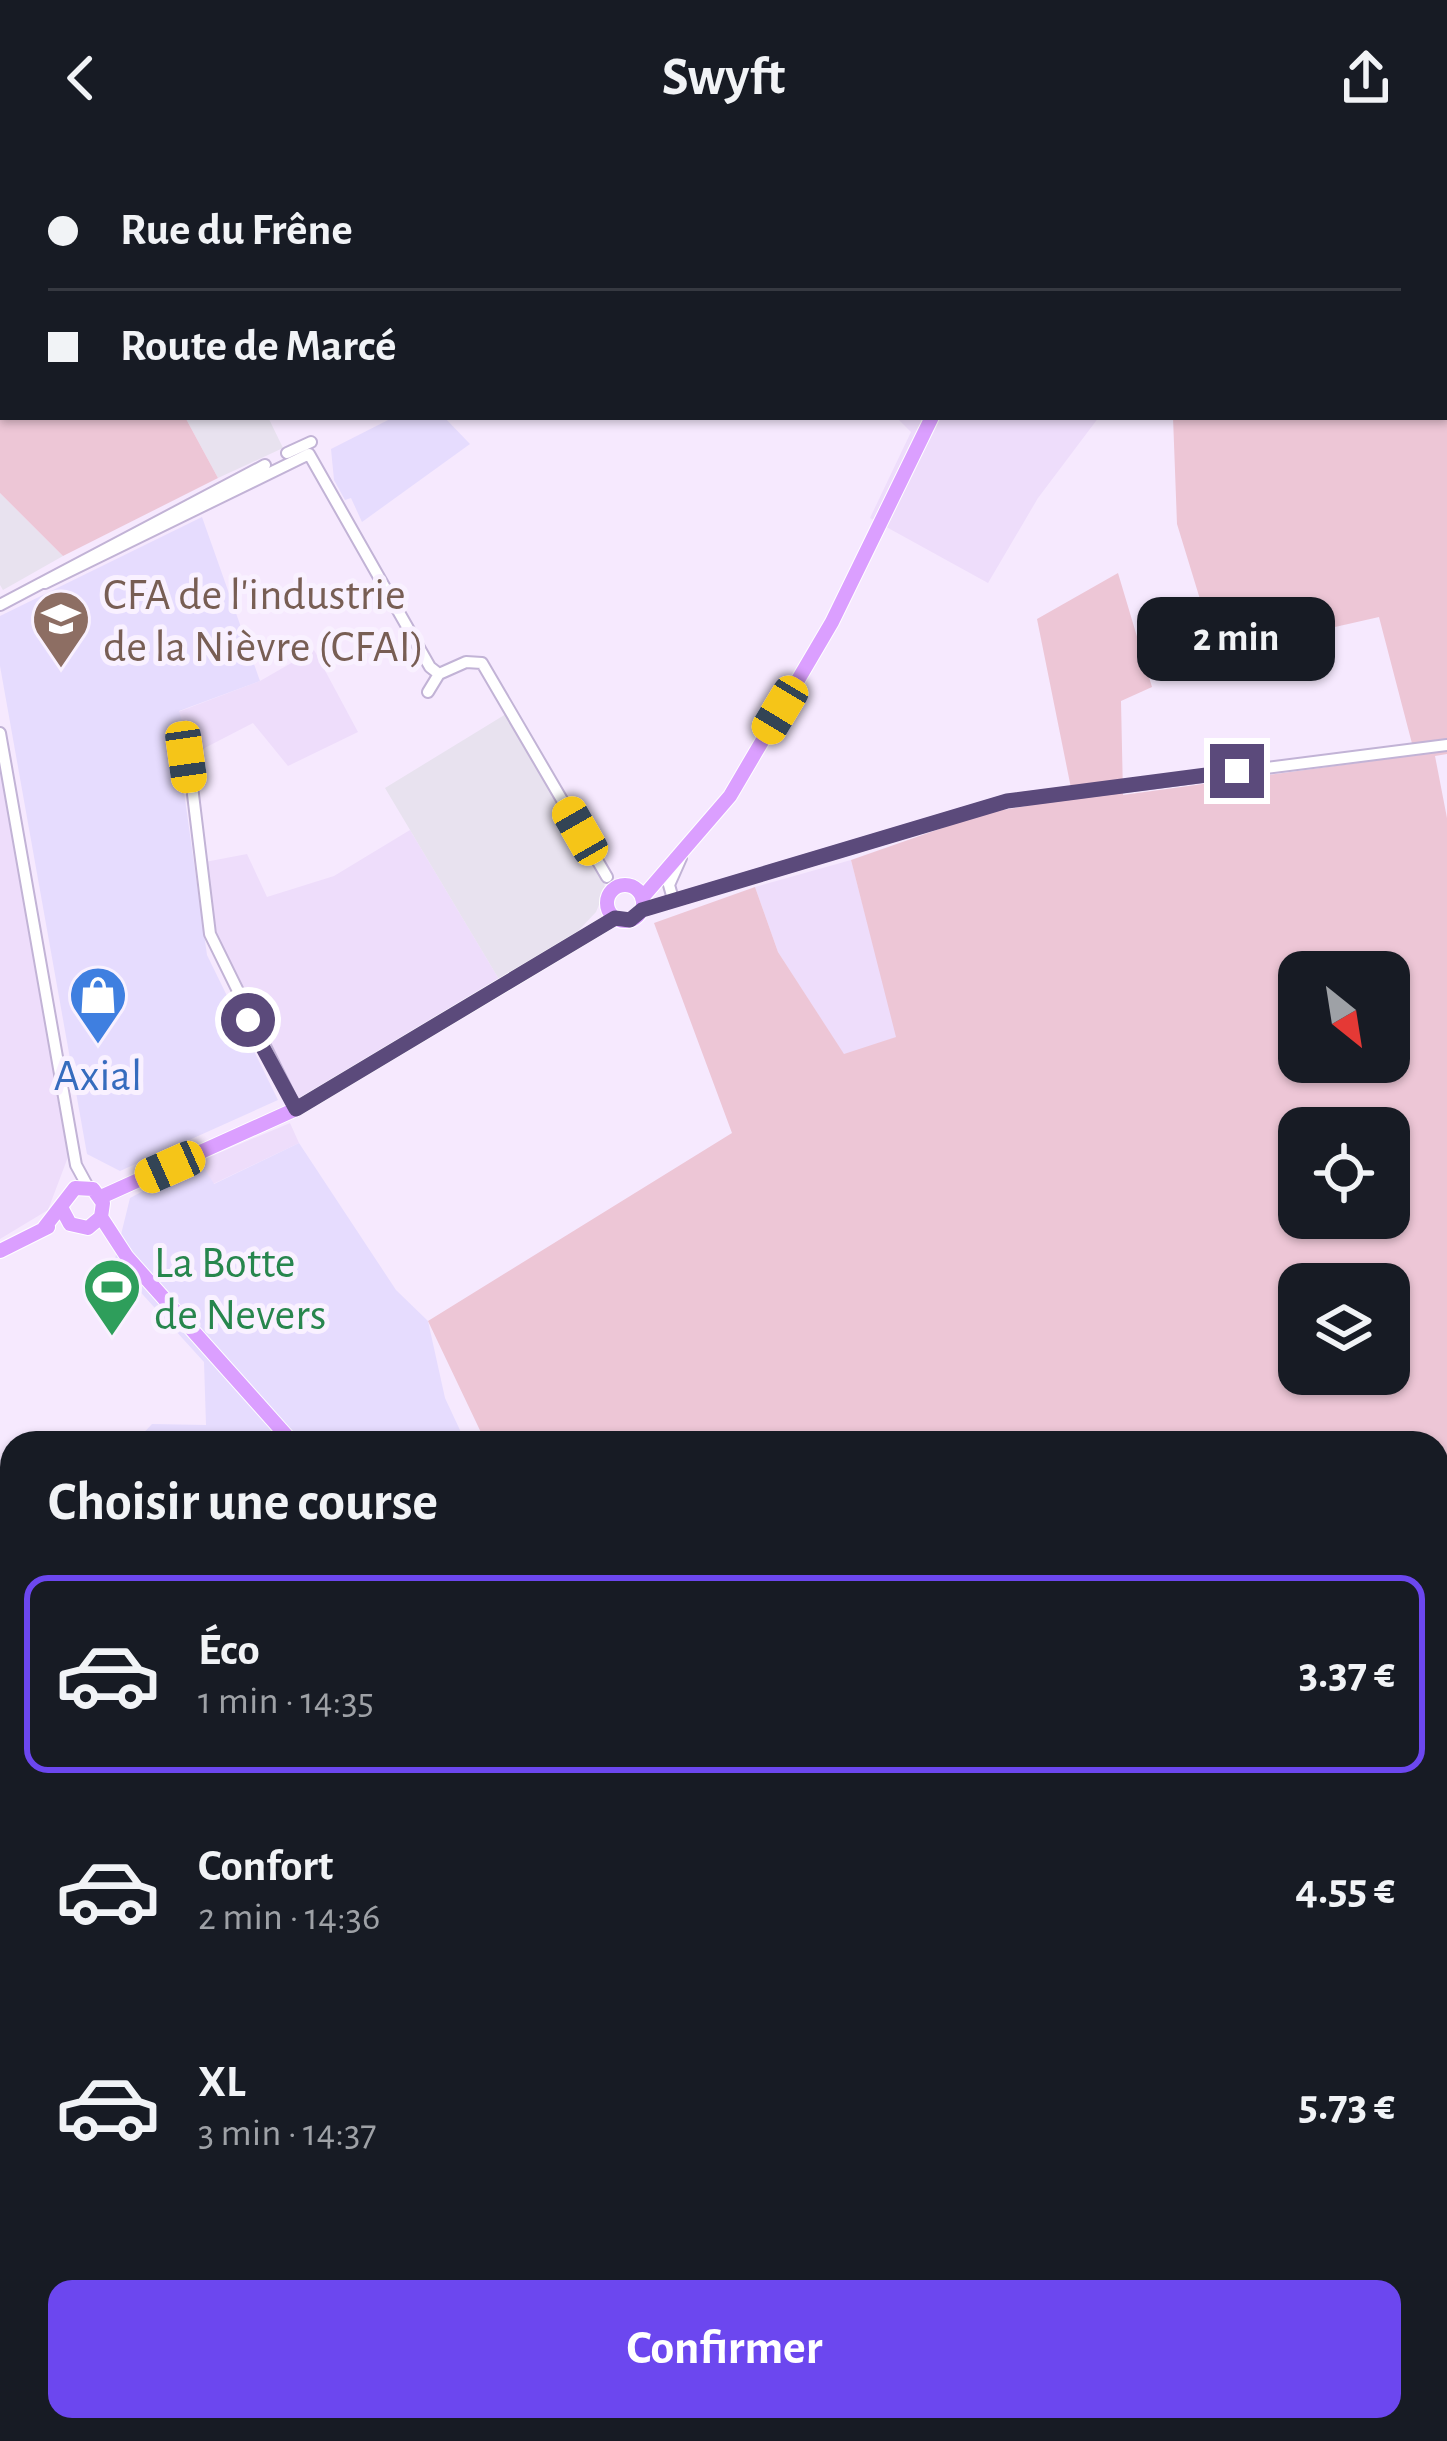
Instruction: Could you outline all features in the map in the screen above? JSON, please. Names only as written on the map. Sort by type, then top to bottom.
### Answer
[{"type":"main road","points":[[44,1228],[62,1209],[70,1191],[94,1192],[296,1109],[575,944],[625,897],[669,867],[730,796],[832,622],[931,420]]},
{"type":"main road","points":[[94,1192],[95,1222],[282,1431]]},
{"type":"main road","points":[[62,1209],[70,1224]]},
{"type":"main road","points":[[0,1251],[44,1228],[95,1222]]},
{"type":"street","points":[[0,605],[310,448],[430,667],[440,674]]},
{"type":"street","points":[[428,692],[440,674],[466,662],[482,663],[625,897],[677,899],[1007,801],[1447,745]]},
{"type":"street","points":[[0,733],[76,1165],[70,1191]]},
{"type":"street","points":[[188,745],[210,934],[296,1109]]},
{"type":"street","points":[[677,899],[669,885],[683,854]]},
{"type":"street","points":[[76,1165],[94,1192]]},
{"type":"shaded area","points":[[0,420],[187,420],[218,478],[63,556],[0,493]]},
{"type":"shaded area","points":[[187,420],[269,420],[283,448],[218,478]]},
{"type":"shaded area","points":[[388,420],[447,420],[470,444],[362,522],[351,498],[345,500],[334,480],[331,449]]},
{"type":"shaded area","points":[[899,420],[1097,420],[1038,498],[988,583],[870,518],[911,432]]},
{"type":"shaded area","points":[[1173,420],[1447,420],[1447,754],[1435,756],[1447,818],[1447,1431],[480,1431],[428,1321],[732,1133],[654,923],[755,887],[778,952],[844,1054],[896,1037],[851,860],[985,813],[1073,798],[1037,619],[1118,573],[1152,687],[1121,701],[1123,795],[1415,755],[1379,617],[1230,651],[1214,645],[1177,524]]},
{"type":"shaded area","points":[[0,493],[63,556],[3,590],[0,585]]},
{"type":"shaded area","points":[[202,517],[260,681],[179,711],[185,732],[181,771],[207,955],[278,1100],[120,1171],[87,1154],[0,666],[0,616]]},
{"type":"shaded area","points":[[314,650],[358,732],[288,766],[253,723],[193,754],[178,712],[260,681]]},
{"type":"shaded area","points":[[506,714],[604,878],[605,890],[596,912],[565,945],[500,981],[385,788]]},
{"type":"shaded area","points":[[0,770],[68,1157],[48,1210],[0,1239]]},
{"type":"shaded area","points":[[410,830],[500,981],[298,1100],[219,946],[205,862],[247,854],[267,897],[334,876]]},
{"type":"shaded area","points":[[851,860],[897,1037],[844,1055],[778,952],[755,887]]},
{"type":"shaded area","points":[[290,1123],[299,1143],[213,1184],[200,1161]]},
{"type":"shaded area","points":[[299,1143],[396,1290],[428,1321],[445,1398],[460,1431],[145,1431],[152,1424],[206,1425],[204,1362],[114,1263],[130,1198],[200,1161],[214,1184]]},
{"type":"place","name":"CFA de l'industrie de la Nièvre (CFAI)","points":[[61,670]]},
{"type":"place","name":"Axial","points":[[98,1046]]},
{"type":"place","name":"La Botte de Nevers","points":[[112,1338]]},
{"type":"route","points":[[248,1020],[296,1109],[615,918],[630,920],[642,910],[1007,801],[1237,771]]}]
